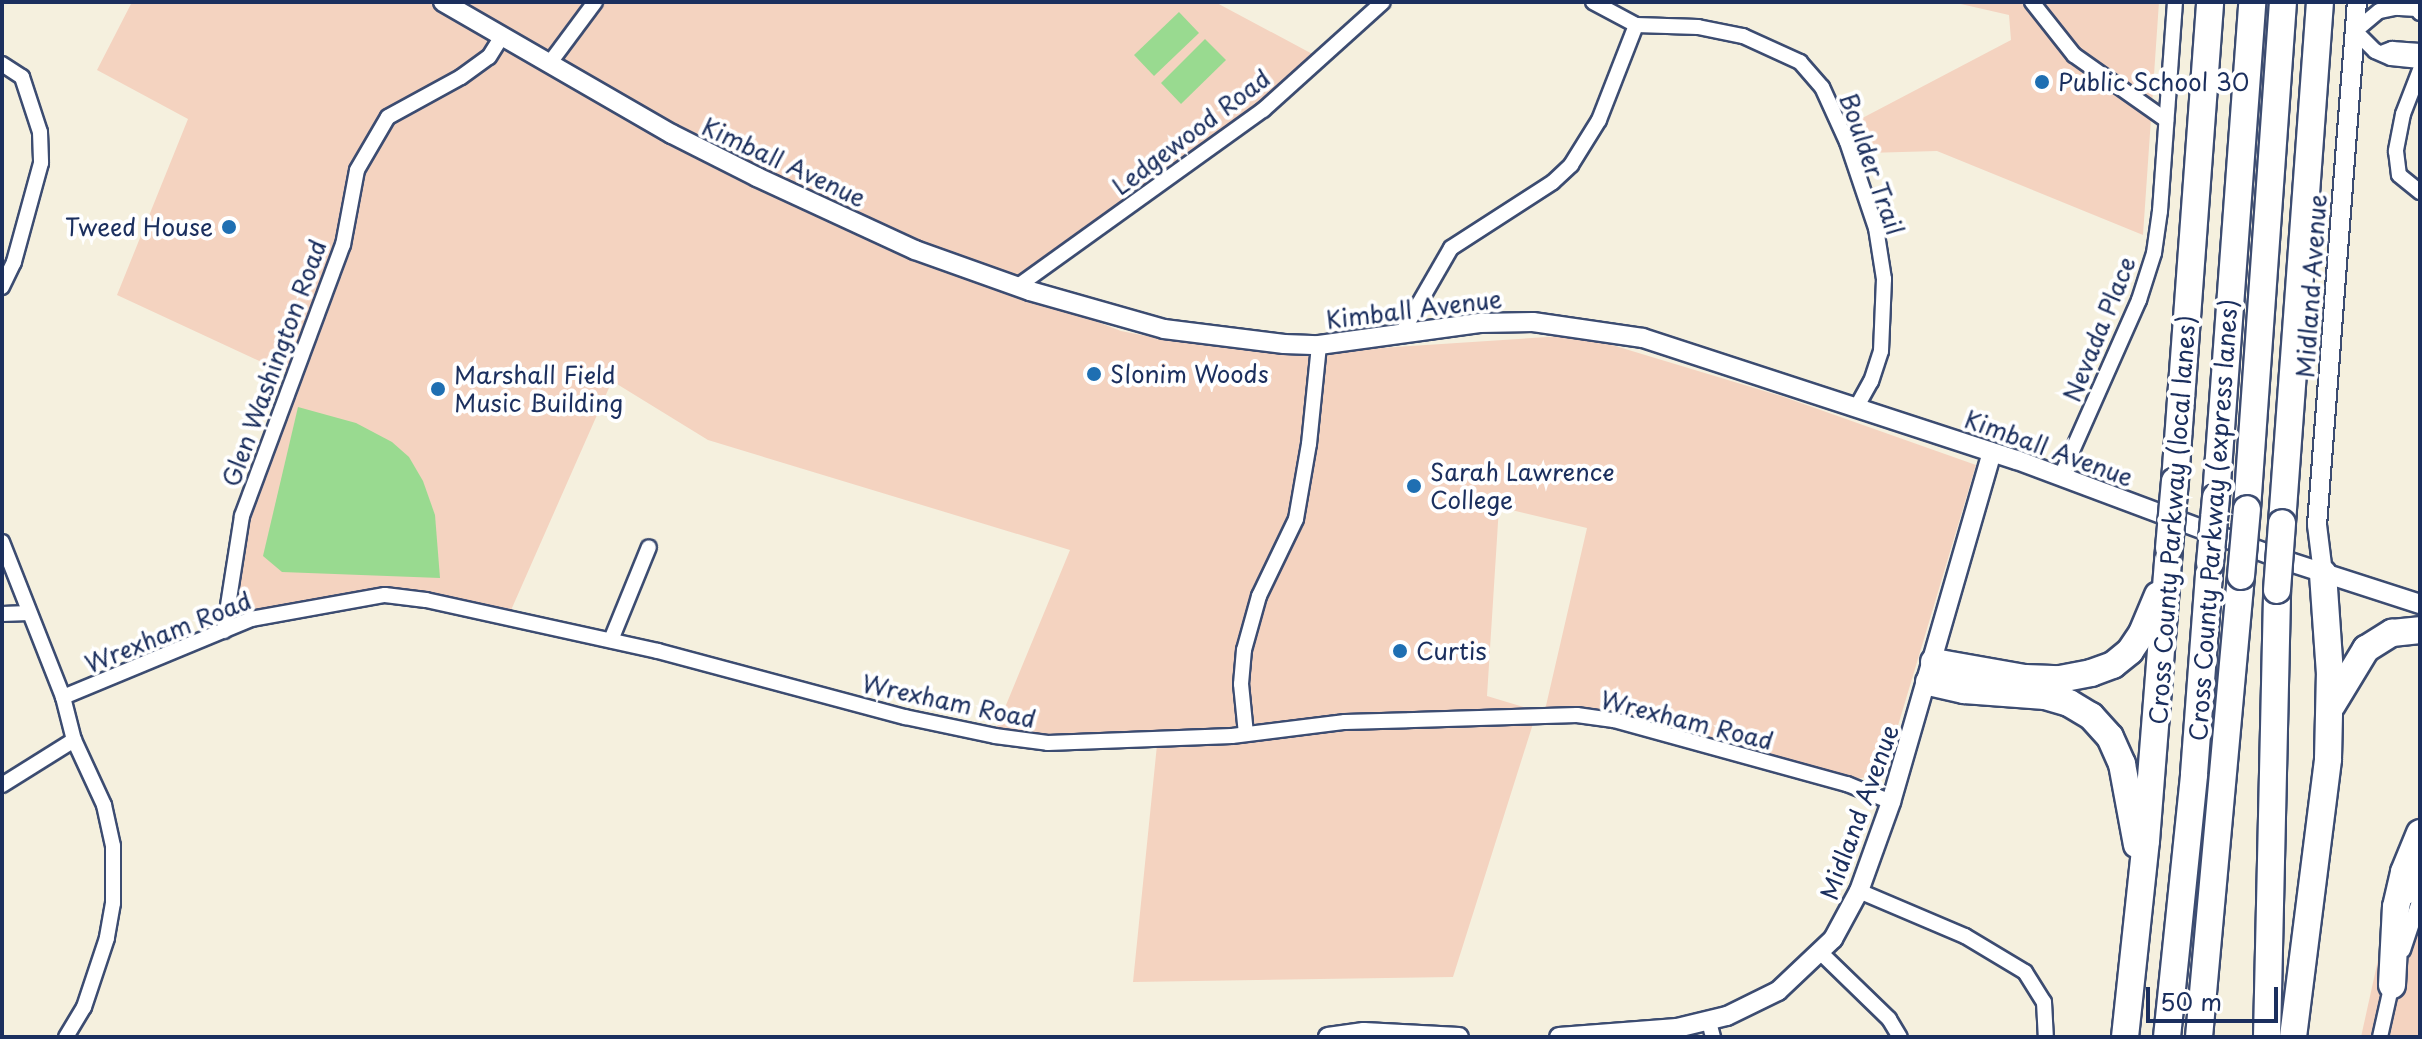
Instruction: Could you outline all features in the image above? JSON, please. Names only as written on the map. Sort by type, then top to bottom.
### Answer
[{"type":"highway","name":"Cross County Parkway (local lanes)","points":[[2125,1037],[2143,877],[2210,2]]},
{"type":"highway","name":"Cross County Parkway (express lanes)","points":[[2167,1037],[2192,800],[2252,2]]},
{"type":"highway","name":"Cross County Parkway (express lanes)","points":[[2199,1037],[2247,509],[2283,2]]},
{"type":"highway","points":[[2267,1037],[2277,590],[2320,2]]},
{"type":"highway","points":[[1932,672],[2044,679],[2076,677],[2113,665],[2130,651],[2142,633],[2169,559]]},
{"type":"highway","points":[[2293,1037],[2325,793],[2330,708],[2328,607],[2323,573]]},
{"type":"highway","points":[[2330,708],[2366,649],[2392,633],[2420,630]]},
{"type":"highway","points":[[1932,672],[1964,690],[2045,696],[2069,703],[2091,716],[2110,737],[2122,764],[2143,877]]},
{"type":"highway","points":[[2392,985],[2396,907],[2404,872],[2420,833]]},
{"type":"street","name":"Kimball Avenue","points":[[443,2],[672,134],[757,177],[915,250],[1018,286],[1164,329],[1284,344],[1319,345],[1480,323],[1533,322],[1643,338],[1992,452],[2323,573],[2420,604]]},
{"type":"street","points":[[549,64],[595,2]]},
{"type":"street","name":"Ledgewood Road","points":[[1018,286],[1263,110],[1383,2]]},
{"type":"street","name":"Boulder Trail","points":[[1593,2],[1636,25],[1698,27],[1743,36],[1800,62],[1822,87],[1847,142],[1876,228],[1884,279],[1881,351],[1871,381],[1856,408]]},
{"type":"street","points":[[2032,2],[2074,55],[2166,120]]},
{"type":"street","name":"Nevada Place","points":[[2061,476],[2139,300],[2154,253],[2175,2]]},
{"type":"street","name":"Midland Avenue","points":[[2323,573],[2317,525],[2357,2]]},
{"type":"street","points":[[2420,15],[2395,17],[2379,11],[2355,31],[2375,51],[2420,51]]},
{"type":"street","points":[[1402,333],[1451,248],[1553,182],[1571,165],[1599,120],[1636,25]]},
{"type":"street","name":"Glen Washington Road","points":[[224,631],[242,516],[343,245],[357,170],[388,117],[470,71],[489,57],[502,36]]},
{"type":"street","points":[[2384,52],[2391,58],[2420,61]]},
{"type":"street","points":[[2,64],[22,77],[40,132],[41,163],[14,262],[2,287]]},
{"type":"street","points":[[2420,70],[2403,114],[2396,151],[2399,175],[2420,192]]},
{"type":"street","points":[[1246,734],[1241,684],[1244,650],[1259,596],[1296,519],[1309,444],[1319,345]]},
{"type":"street","name":"Midland Avenue","points":[[1559,1037],[1677,1028],[1711,1029],[1778,991],[1821,953],[1844,923],[1891,802],[1932,672],[1992,452]]},
{"type":"street","points":[[2,542],[63,697],[74,740],[104,805],[113,846],[113,903],[107,938],[84,1007],[66,1037]]},
{"type":"street","points":[[611,640],[649,547]]},
{"type":"street","name":"Wrexham Road","points":[[63,697],[251,619],[385,595],[426,600],[611,640],[905,717],[995,736],[1048,743],[1246,734],[1345,722],[1577,715],[1614,720],[1847,784],[1891,802]]},
{"type":"street","points":[[2,614],[29,613]]},
{"type":"street","points":[[2,785],[15,773],[74,740]]},
{"type":"street","points":[[2380,1037],[2405,908],[2420,870]]},
{"type":"street","points":[[1859,891],[1965,936],[2025,972],[2044,1002],[2046,1037]]},
{"type":"street","points":[[2392,985],[2420,899]]},
{"type":"street","points":[[1821,953],[1889,1019],[1900,1037]]},
{"type":"street","points":[[1328,1037],[1364,1032],[1459,1037]]},
{"type":"shaded area","name":"Sarah Lawrence College","points":[[132,2],[1215,2],[1318,57],[1258,107],[1013,289],[1121,331],[1167,340],[1334,351],[1579,335],[1781,396],[1976,465],[1888,759],[1877,775],[1856,779],[1612,714],[1545,710],[1587,528],[1499,507],[1487,696],[1537,711],[1453,977],[1133,982],[1158,735],[994,734],[1070,550],[708,440],[612,381],[508,617],[386,592],[229,623],[243,521],[298,379],[117,295],[188,119],[97,70]]},
{"type":"shaded area","name":"Public School 30","points":[[1952,2],[2159,2],[2143,235],[1937,151],[1867,153],[1851,124],[2011,40],[2009,15]]},
{"type":"shaded area","points":[[2420,810],[2420,1037],[2361,1037],[2397,874]]},
{"type":"green space","points":[[1179,12],[1199,33],[1154,76],[1134,55]]},
{"type":"green space","points":[[1205,39],[1226,60],[1181,104],[1161,83]]},
{"type":"green space","points":[[298,407],[356,423],[392,442],[409,457],[423,481],[435,515],[440,578],[282,572],[263,556]]},
{"type":"place","name":"Public School 30","points":[[2042,82]]},
{"type":"place","name":"Tweed House","points":[[229,227]]},
{"type":"place","name":"Slonim Woods","points":[[1094,374]]},
{"type":"place","name":"Marshall Field Music Building","points":[[438,389]]},
{"type":"place","name":"Sarah Lawrence College","points":[[1414,486]]},
{"type":"place","name":"Curtis","points":[[1400,651]]}]
